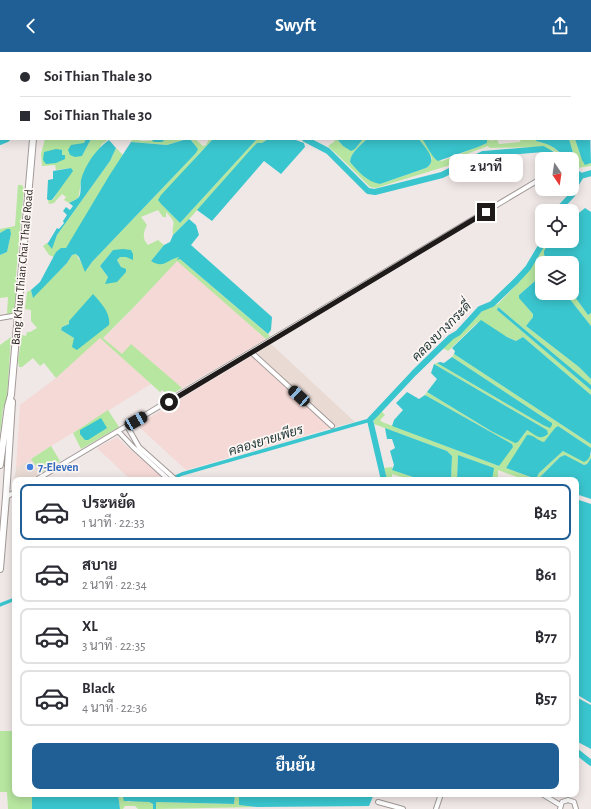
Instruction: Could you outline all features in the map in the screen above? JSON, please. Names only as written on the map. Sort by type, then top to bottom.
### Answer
[{"type":"main road","name":"Bang Khun Thian Chai Thale Road","points":[[0,569],[6,497],[11,395],[33,140]]},
{"type":"main road","name":"Bang Khun Thian Chai Thale Road","points":[[0,465],[8,406],[11,395]]},
{"type":"main road","points":[[5,511],[4,507],[0,504],[3,498],[6,497]]},
{"type":"street","points":[[41,477],[535,182]]},
{"type":"street","points":[[0,318],[18,315]]},
{"type":"street","points":[[251,352],[332,426]]},
{"type":"street","points":[[127,426],[137,444],[168,477]]},
{"type":"street","points":[[118,431],[134,448],[155,464]]},
{"type":"street","points":[[134,448],[137,444]]},
{"type":"street","points":[[6,497],[12,494]]},
{"type":"street","points":[[436,809],[440,797]]},
{"type":"street","points":[[546,797],[560,807],[564,800],[571,800],[576,804],[576,809]]},
{"type":"street","points":[[378,802],[404,809]]},
{"type":"shaded area","points":[[177,260],[266,339],[169,396],[103,338]]},
{"type":"shaded area","points":[[100,337],[151,384],[16,468],[20,405],[56,378]]},
{"type":"shaded area","points":[[271,344],[355,422],[331,428],[252,356]]},
{"type":"shaded area","points":[[252,356],[331,428],[186,470],[138,426],[142,422]]},
{"type":"shaded area","points":[[117,437],[162,477],[128,477],[97,448]]},
{"type":"shaded area","points":[[31,459],[41,473],[34,477],[15,477],[16,468]]},
{"type":"green space","points":[[45,140],[86,140],[82,156],[90,140],[108,140],[102,144],[81,180],[78,198],[69,203],[64,200],[66,197],[62,194],[54,203],[49,204],[48,200],[53,200],[71,168],[56,170],[55,165],[42,166],[41,154]]},
{"type":"green space","points":[[132,140],[184,140],[167,145],[131,142]]},
{"type":"green space","points":[[191,140],[196,140],[203,146],[206,145],[208,140],[212,140],[189,165],[162,205],[180,223],[256,140],[266,140],[262,143],[257,143],[173,235],[174,224],[166,212],[166,217],[163,217],[158,210],[141,217],[147,225],[144,235],[148,245],[158,240],[164,245],[151,261],[179,257],[270,336],[266,339],[177,261],[103,338],[122,354],[131,344],[182,388],[169,396],[162,390],[160,392],[100,338],[56,378],[44,363],[40,366],[33,358],[22,367],[19,367],[18,360],[22,335],[26,336],[27,332],[37,328],[31,321],[31,310],[25,309],[27,292],[31,290],[33,297],[67,263],[72,255],[76,254],[86,271],[92,262],[196,153]],"holes":[[[113,250],[126,257],[120,257],[117,260],[121,267],[106,284],[108,277],[100,266]],[[69,324],[109,325],[74,338],[61,330],[62,327]]]},
{"type":"green space","points":[[334,140],[338,140],[343,146],[355,149],[362,140],[366,140],[354,152],[350,162],[366,178],[380,184],[426,168],[430,165],[432,158],[420,140],[423,140],[435,159],[442,161],[487,143],[487,140],[497,140],[499,144],[520,142],[521,140],[536,140],[548,144],[559,152],[540,147],[490,148],[488,146],[453,159],[454,162],[447,166],[376,188],[370,187],[328,146]]},
{"type":"green space","points":[[569,140],[575,140],[580,154],[588,164],[591,163],[591,166],[579,168],[579,152],[573,152]]},
{"type":"green space","points":[[116,148],[123,155],[66,249],[56,252],[54,257],[49,255],[43,246],[47,243],[52,248],[57,235],[110,161]]},
{"type":"green space","points":[[18,185],[22,185],[24,189],[16,275],[16,312],[7,314],[8,297],[0,298],[0,255],[7,252],[11,234],[9,229],[0,233],[0,229],[15,226]]},
{"type":"green space","points":[[543,248],[546,248],[544,251],[545,256],[539,256]]},
{"type":"green space","points":[[535,261],[535,281],[519,295],[533,314],[533,317],[526,326],[579,367],[591,379],[591,385],[498,307],[497,310],[591,390],[591,395],[523,337],[516,341],[477,323],[448,351],[443,348],[485,309],[498,304],[520,281]]},
{"type":"green space","points":[[571,300],[577,300],[588,315],[591,313],[591,326]]},
{"type":"green space","points":[[11,337],[7,397],[3,409],[0,434],[0,345]]},
{"type":"green space","points":[[454,354],[591,444],[591,448],[558,426],[544,442],[541,442],[530,435],[506,468],[531,477],[517,477],[498,470],[498,477],[492,477],[493,468],[458,455],[457,477],[451,477],[452,456],[447,451],[374,424],[374,419],[381,411],[385,415],[380,420],[382,422],[499,466],[512,444],[425,395],[427,392],[491,431],[518,442],[527,430],[547,430],[434,364],[437,363],[543,425],[552,423],[452,357]]},
{"type":"green space","points":[[108,410],[119,427],[81,449],[73,433]]},
{"type":"green space","points":[[51,446],[60,461],[41,473],[31,459]]},
{"type":"green space","points":[[563,451],[586,461],[591,454],[591,458],[587,464],[584,465],[565,455],[560,457],[540,477],[537,477],[539,473]]},
{"type":"green space","points":[[392,467],[393,470],[413,477],[402,477],[392,474],[392,477],[386,477],[384,468]]},
{"type":"green space","points":[[0,731],[12,731],[12,797],[32,797],[32,809],[8,809],[7,792],[0,792]]},
{"type":"green space","points":[[118,797],[122,797],[128,802],[144,801],[153,804],[153,809],[138,809],[135,806],[125,806],[123,809],[120,809]]},
{"type":"green space","points":[[235,797],[239,797],[239,805],[257,807],[156,809],[156,802],[234,804]]},
{"type":"water","points":[[86,140],[90,140],[82,156],[75,157],[70,155],[68,150],[71,145],[84,143]]},
{"type":"water","points":[[109,140],[116,148],[110,161],[57,235],[52,249],[47,243],[57,228],[59,229],[64,223],[63,221],[67,215],[63,211],[66,207],[70,210],[73,206],[69,203],[79,197],[81,180],[85,169],[95,153]]},
{"type":"water","points":[[184,140],[191,140],[198,149],[196,153],[92,262],[85,272],[79,257],[76,254],[72,255],[67,263],[33,298],[31,290],[40,282],[56,252],[61,248],[66,248],[131,142],[167,145]]},
{"type":"water","points":[[212,140],[256,140],[180,223],[158,200]]},
{"type":"water","points":[[266,140],[296,140],[304,143],[305,147],[281,174],[264,161],[212,221],[197,210],[252,148],[257,143],[262,143]]},
{"type":"water","points":[[338,140],[362,140],[355,149],[351,151],[343,146]]},
{"type":"water","points":[[366,140],[420,140],[430,154],[431,161],[430,165],[426,168],[380,184],[375,183],[363,176],[350,162],[352,155]]},
{"type":"water","points":[[423,140],[487,140],[487,143],[478,147],[438,161]]},
{"type":"water","points":[[536,140],[569,140],[573,152],[560,152],[552,146]]},
{"type":"water","points":[[575,140],[590,140],[591,163],[585,165]]},
{"type":"water","points":[[56,149],[62,150],[62,155],[65,155],[65,159],[56,163],[46,164],[43,160],[44,152]]},
{"type":"water","points":[[71,168],[73,171],[52,200],[48,200],[48,180],[53,179],[53,171]]},
{"type":"water","points":[[585,208],[591,212],[591,313],[588,315],[577,300],[579,300],[579,256],[544,255],[546,248],[579,248],[579,213]]},
{"type":"water","points":[[189,219],[196,225],[199,235],[191,245],[272,317],[271,330],[268,334],[180,259],[177,260],[179,257],[162,264],[151,261],[164,245],[170,242],[173,235]]},
{"type":"water","points":[[10,229],[11,234],[7,252],[0,255],[0,233]]},
{"type":"water","points":[[113,250],[131,250],[133,260],[126,257],[120,257],[117,260],[121,267],[126,269],[126,272],[117,282],[105,284],[108,277],[100,266]]},
{"type":"water","points":[[535,281],[535,300],[571,300],[591,326],[591,379],[579,367],[526,326],[533,317],[533,314],[519,298],[519,295]]},
{"type":"water","points":[[93,294],[107,312],[109,325],[77,350],[72,347],[74,338],[61,330],[62,327],[69,324],[69,321]]},
{"type":"water","points":[[498,307],[591,385],[591,390],[497,310]]},
{"type":"water","points":[[481,320],[507,337],[516,341],[523,337],[591,395],[591,444],[454,354],[455,351],[452,348]]},
{"type":"water","points":[[452,357],[552,423],[550,428],[437,363],[444,363]]},
{"type":"water","points":[[434,364],[547,430],[548,434],[540,437],[527,430],[518,442],[515,443],[491,431],[427,392],[437,379],[431,373]]},
{"type":"water","points":[[407,392],[419,399],[425,395],[512,444],[513,447],[499,466],[392,426],[394,420],[403,410],[396,403]]},
{"type":"water","points":[[101,418],[107,428],[88,440],[85,440],[80,434],[80,430]]},
{"type":"water","points":[[558,426],[591,448],[588,460],[584,462],[563,451],[539,473],[537,477],[531,477],[506,468],[527,435],[544,442]]},
{"type":"water","points":[[385,428],[447,451],[452,456],[451,477],[413,477],[392,470],[394,465],[390,451],[395,448],[392,439],[387,439]]},
{"type":"water","points":[[458,455],[494,468],[492,477],[457,477]]},
{"type":"water","points":[[565,455],[584,465],[587,464],[591,458],[591,499],[579,495],[579,477],[540,477],[560,457]]},
{"type":"water","points":[[579,500],[591,504],[591,703],[579,696]]},
{"type":"water","points":[[579,699],[591,705],[591,749],[579,743]]},
{"type":"water","points":[[32,797],[118,797],[120,809],[32,809]]},
{"type":"water","points":[[123,797],[235,797],[234,804],[156,802],[156,809],[153,809],[153,804],[149,802],[124,801]]},
{"type":"water","points":[[239,797],[373,797],[369,806],[257,807],[239,805]]},
{"type":"waterway","points":[[0,142],[5,140]]},
{"type":"waterway","points":[[307,140],[328,151],[368,191],[375,192],[442,175],[483,154],[543,149],[548,152]]},
{"type":"waterway","name":"คลองบางกระดี่","points":[[564,204],[572,195],[581,176],[591,173]]},
{"type":"waterway","name":"คลองบางกระดี่","points":[[383,477],[370,420],[414,373],[451,337],[458,333],[480,309],[492,304],[516,281],[528,268],[540,248]]},
{"type":"waterway","name":"คลองยายเพียร","points":[[175,477],[370,420]]},
{"type":"waterway","name":"คลองยายเพียร","points":[[0,605],[12,600]]},
{"type":"waterway","points":[[579,753],[591,763]]},
{"type":"place","name":"7-Eleven","points":[[30,467]]},
{"type":"route","points":[[169,402],[486,212]]}]
